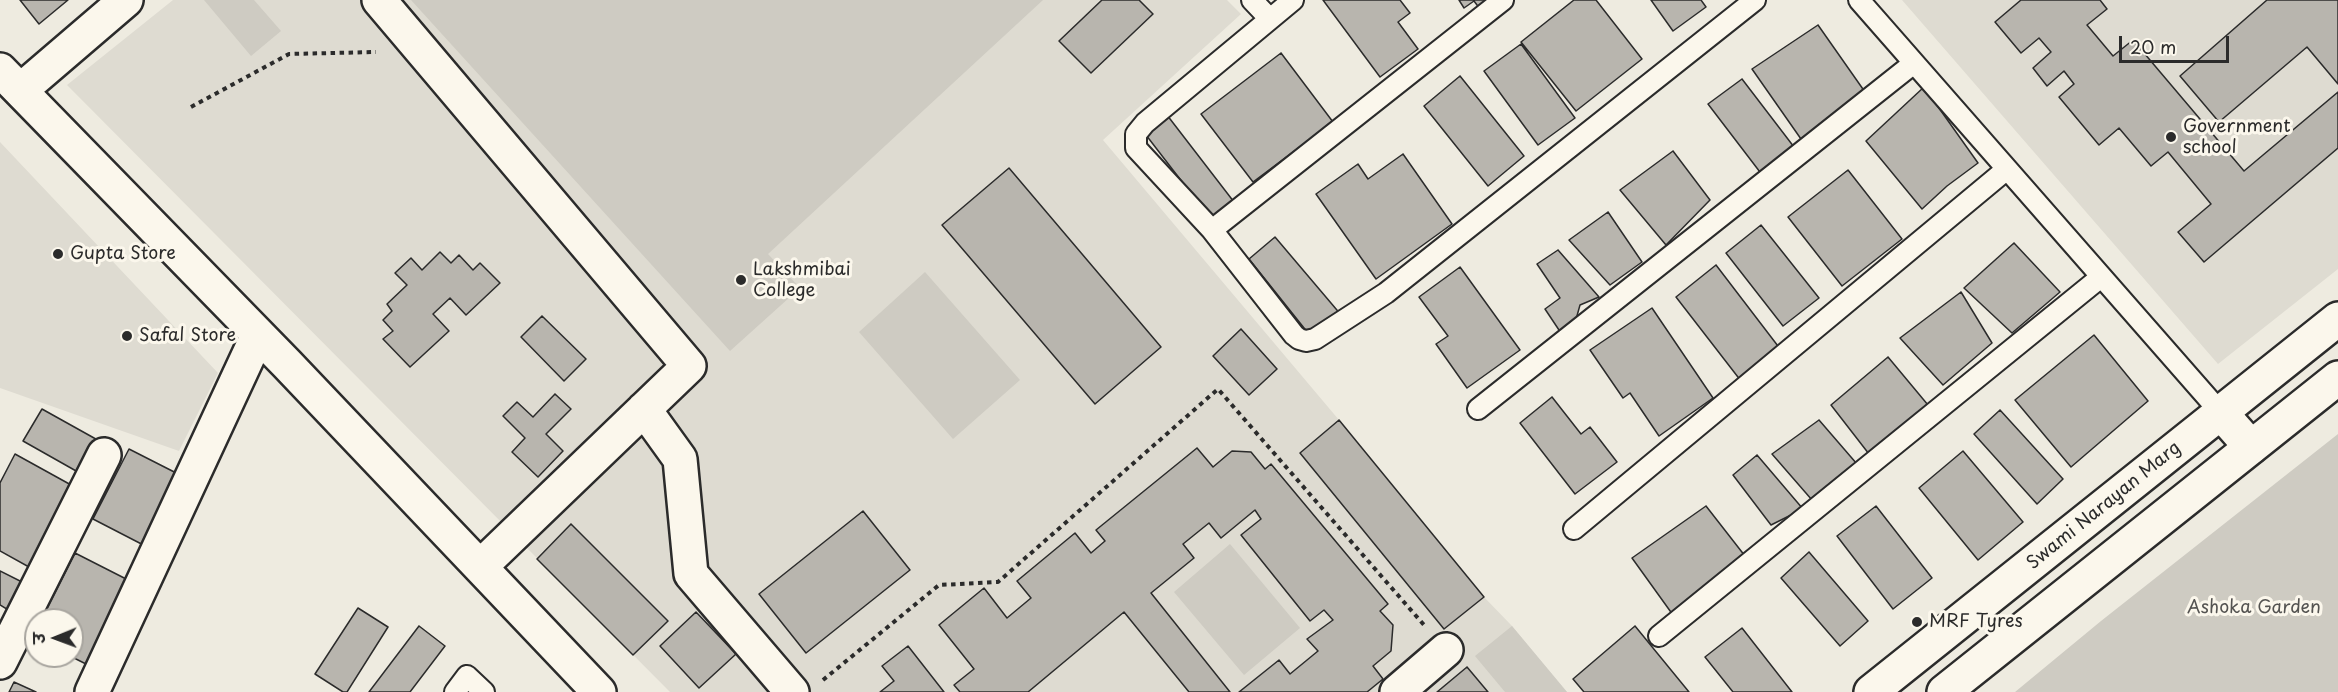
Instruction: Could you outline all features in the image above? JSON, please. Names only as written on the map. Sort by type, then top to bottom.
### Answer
[{"type":"street","points":[[126,0],[10,80],[258,334],[599,692]]},
{"type":"street","points":[[379,0],[689,366],[481,566]]},
{"type":"street","name":"Swami Narayan Marg","points":[[1871,692],[2338,319]]},
{"type":"street","points":[[92,692],[258,334]]},
{"type":"street","points":[[1944,692],[2338,378]]},
{"type":"street","points":[[644,409],[680,459],[691,574],[805,688]]},
{"type":"street","points":[[2221,413],[2251,447]]},
{"type":"street","points":[[0,662],[104,455]]},
{"type":"street","points":[[1397,692],[1446,650]]},
{"type":"lane","points":[[1252,0],[1270,20]]},
{"type":"lane","points":[[1293,0],[1145,123],[1136,134],[1136,148],[1212,230],[1294,335],[1306,341],[1315,339],[1386,293],[1755,0]]},
{"type":"lane","points":[[1212,230],[1503,0]]},
{"type":"lane","points":[[1859,0],[2221,413]]},
{"type":"lane","points":[[1478,409],[1914,63]]},
{"type":"lane","points":[[1574,529],[2007,169]]},
{"type":"lane","points":[[1659,636],[2101,277]]},
{"type":"lane","points":[[455,692],[467,676],[484,692]]},
{"type":"path","points":[[190,107],[289,54],[422,51]]},
{"type":"path","points":[[805,688],[939,585],[998,582],[1218,389],[1446,650]]},
{"type":"shaded area","name":"Lakshmibai College","points":[[173,0],[1227,0],[1241,14],[1103,140],[1339,420],[1484,597],[1512,626],[1567,692],[670,692],[67,85]]},
{"type":"shaded area","points":[[1902,0],[2338,0],[2338,269],[2218,364]]},
{"type":"shaded area","points":[[0,142],[218,373],[179,451],[0,388]]},
{"type":"green space","points":[[204,0],[254,0],[281,31],[251,56]]},
{"type":"green space","points":[[411,0],[1043,0],[768,254],[800,288],[730,351]]},
{"type":"green space","points":[[925,272],[1020,380],[953,439],[859,332]]},
{"type":"green space","name":"Ashoka Garden","points":[[2338,434],[2338,692],[2015,692],[2101,621]]},
{"type":"green space","points":[[1230,544],[1300,628],[1244,675],[1174,592]]},
{"type":"green space","points":[[1512,626],[1567,692],[1505,692],[1475,656]]},
{"type":"building","points":[[20,0],[68,0],[39,24]]},
{"type":"building","points":[[1102,0],[1139,0],[1153,14],[1091,73],[1059,41]]},
{"type":"building","points":[[1323,0],[1400,0],[1410,13],[1398,22],[1418,49],[1380,77]]},
{"type":"building","points":[[1459,0],[1491,0],[1480,9],[1474,1],[1464,8]]},
{"type":"building","points":[[1574,0],[1596,0],[1642,59],[1576,111],[1521,42]]},
{"type":"building","points":[[1651,0],[1701,0],[1706,7],[1673,31]]},
{"type":"building","name":"Government school","points":[[2021,0],[2100,0],[2107,9],[2087,25],[2113,56],[2133,40],[2244,171],[2338,92],[2338,148],[2204,262],[2178,232],[2211,204],[2168,152],[2151,166],[2119,128],[2099,145],[2059,97],[2074,84],[2064,71],[2047,86],[2033,68],[2051,52],[2039,38],[2021,53],[1995,22]]},
{"type":"building","name":"Government school","points":[[2267,0],[2338,0],[2338,84],[2307,47],[2219,122],[2180,76]]},
{"type":"building","points":[[1818,25],[1865,92],[1801,139],[1752,69]]},
{"type":"building","points":[[1521,44],[1575,118],[1538,145],[1484,71]]},
{"type":"building","points":[[1281,53],[1333,122],[1253,182],[1201,114]]},
{"type":"building","points":[[1460,76],[1524,156],[1488,186],[1424,106]]},
{"type":"building","points":[[1742,79],[1794,147],[1763,176],[1708,104]]},
{"type":"building","points":[[1924,87],[1978,163],[1947,186],[1922,209],[1866,141]]},
{"type":"building","points":[[1167,115],[1234,202],[1213,222],[1146,135]]},
{"type":"building","points":[[1673,151],[1710,200],[1666,245],[1620,190]]},
{"type":"building","points":[[1403,154],[1452,224],[1376,279],[1316,194],[1358,164],[1368,179]]},
{"type":"building","points":[[1009,168],[1161,347],[1095,404],[942,225]]},
{"type":"building","points":[[1848,170],[1902,239],[1842,286],[1788,217]]},
{"type":"building","points":[[1608,212],[1642,262],[1610,285],[1569,240]]},
{"type":"building","points":[[1761,225],[1819,298],[1783,326],[1726,253]]},
{"type":"building","points":[[1275,237],[1342,316],[1312,338],[1249,259]]},
{"type":"building","points":[[2014,243],[2060,292],[2012,333],[1964,288]]},
{"type":"building","points":[[1558,250],[1599,297],[1580,305],[1575,323],[1561,333],[1545,309],[1560,298],[1537,264]]},
{"type":"building","points":[[440,252],[451,263],[459,255],[473,270],[480,263],[500,283],[466,315],[450,298],[433,314],[449,331],[410,367],[383,339],[393,331],[383,320],[392,311],[387,304],[407,285],[395,273],[411,258],[422,270]]},
{"type":"building","points":[[1716,265],[1781,350],[1741,381],[1676,297]]},
{"type":"building","points":[[1460,267],[1520,350],[1467,388],[1436,344],[1448,336],[1419,297]]},
{"type":"building","points":[[1961,292],[1992,343],[1943,385],[1900,338]]},
{"type":"building","points":[[1652,308],[1713,398],[1659,436],[1630,393],[1623,398],[1590,350]]},
{"type":"building","points":[[542,316],[586,359],[564,381],[521,337]]},
{"type":"building","points":[[1241,329],[1277,369],[1249,395],[1213,356]]},
{"type":"building","points":[[2094,335],[2148,401],[2071,467],[2015,400]]},
{"type":"building","points":[[1888,357],[1928,405],[1869,454],[1831,405]]},
{"type":"building","points":[[555,394],[571,409],[546,434],[563,451],[538,477],[512,452],[525,438],[503,416],[517,402],[533,417]]},
{"type":"building","points":[[1552,397],[1581,434],[1590,427],[1617,462],[1575,494],[1520,423]]},
{"type":"building","points":[[42,409],[103,443],[85,476],[23,441]]},
{"type":"building","points":[[2000,410],[2063,479],[2037,504],[1974,434]]},
{"type":"building","points":[[1339,420],[1484,597],[1444,629],[1300,453]]},
{"type":"building","points":[[1819,420],[1857,464],[1812,500],[1772,454]]},
{"type":"building","points":[[1197,448],[1213,467],[1232,451],[1251,452],[1265,469],[1271,464],[1388,604],[1380,611],[1393,625],[1391,651],[1373,666],[1383,679],[1367,692],[1239,692],[1279,660],[1290,674],[1318,651],[1307,639],[1333,620],[1324,610],[1310,621],[1241,535],[1261,519],[1255,510],[1221,538],[1209,523],[1183,544],[1194,558],[1151,593],[1230,692],[1189,692],[1124,612],[1028,692],[960,692],[954,685],[974,669],[939,625],[984,588],[1007,618],[1031,598],[1017,581],[1075,533],[1091,553],[1105,541],[1096,530]]},
{"type":"building","points":[[129,449],[190,480],[155,551],[93,519]]},
{"type":"building","points":[[1963,451],[2023,522],[1978,560],[1919,488]]},
{"type":"building","points":[[15,454],[82,491],[38,572],[0,551],[0,483]]},
{"type":"building","points":[[1757,455],[1803,509],[1771,525],[1733,475]]},
{"type":"building","points":[[1706,506],[1745,556],[1673,615],[1632,558]]},
{"type":"building","points":[[1876,506],[1932,578],[1893,609],[1837,536]]},
{"type":"building","points":[[863,511],[910,570],[806,653],[759,594]]},
{"type":"building","points":[[571,524],[668,621],[633,655],[537,559]]},
{"type":"building","points":[[1809,552],[1868,621],[1840,646],[1781,578]]},
{"type":"building","points":[[75,553],[134,583],[92,667],[84,663],[84,608],[47,608]]},
{"type":"building","points":[[0,571],[24,583],[10,611],[0,605]]},
{"type":"building","points":[[358,608],[388,627],[347,692],[343,692],[315,674]]},
{"type":"building","points":[[696,612],[736,654],[699,688],[660,646]]},
{"type":"building","points":[[419,626],[445,646],[410,692],[369,692]]},
{"type":"building","points":[[1635,626],[1689,692],[1584,692],[1573,679]]},
{"type":"building","points":[[1742,628],[1792,692],[1733,692],[1705,657]]},
{"type":"building","points":[[908,646],[944,692],[880,692],[894,681],[882,666]]},
{"type":"building","points":[[1467,667],[1488,692],[1437,692]]},
{"type":"building","points":[[14,682],[36,692],[9,692]]},
{"type":"place","name":"Government school","points":[[2171,137]]},
{"type":"place","name":"Gupta Store","points":[[58,254]]},
{"type":"place","name":"Lakshmibai College","points":[[741,280]]},
{"type":"place","name":"Safal Store","points":[[127,336]]},
{"type":"place","name":"MRF Tyres","points":[[1917,622]]}]
